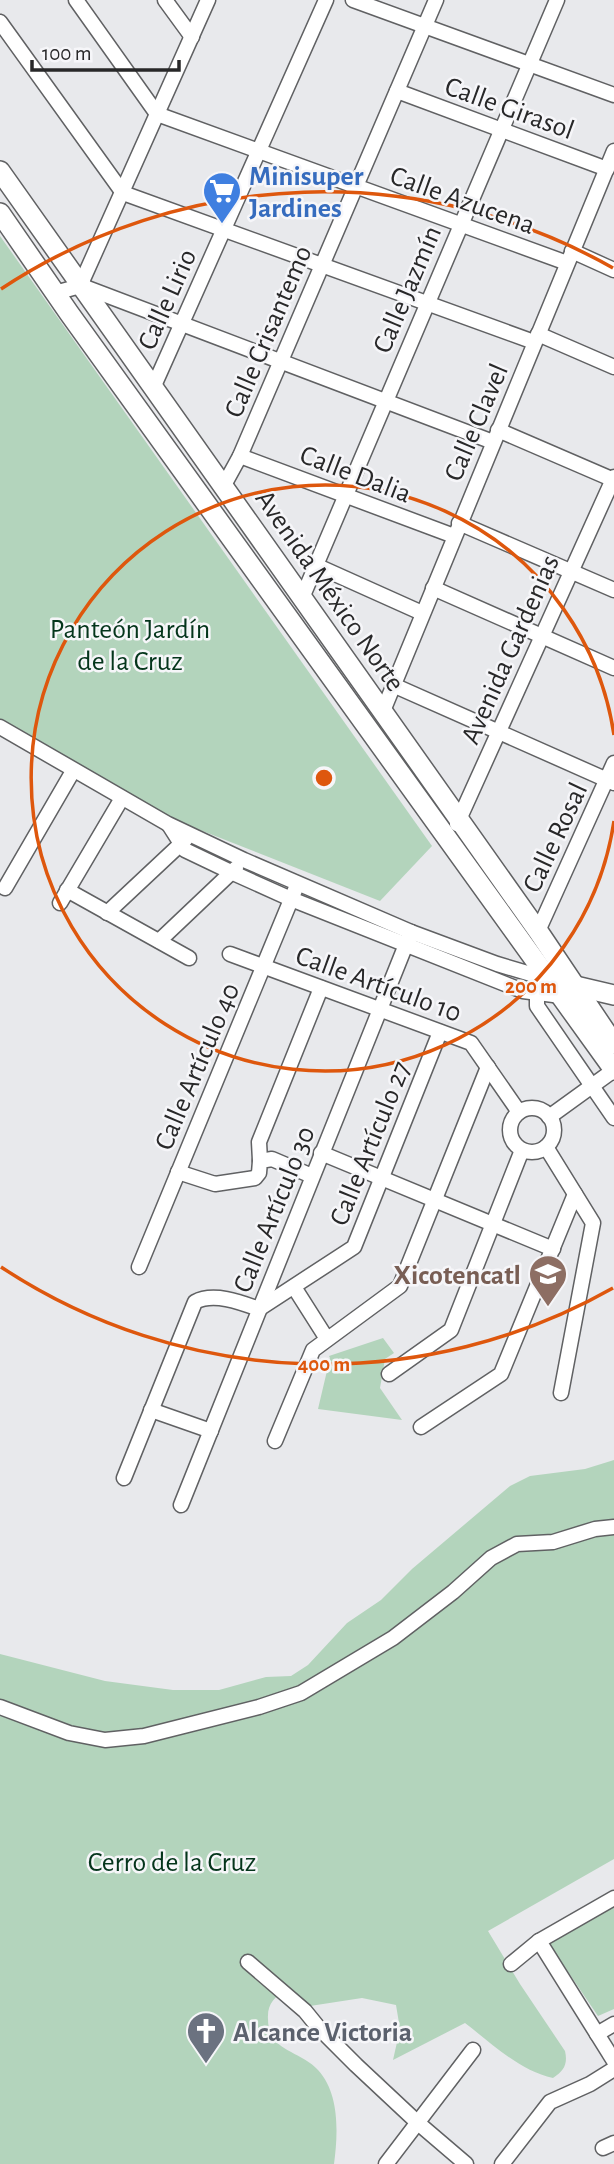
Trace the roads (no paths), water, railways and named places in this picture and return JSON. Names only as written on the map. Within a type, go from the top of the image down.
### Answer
[{"type":"main road","name":"Avenida México Norte","points":[[0,171],[538,931],[557,988],[610,1037]]},
{"type":"main road","name":"Avenida México Norte","points":[[0,213],[614,1070]]},
{"type":"main road","points":[[557,988],[614,1003]]},
{"type":"main road","points":[[610,1037],[602,1019],[603,1010],[614,1003]]},
{"type":"street","points":[[76,0],[157,114]]},
{"type":"street","points":[[165,0],[192,37]]},
{"type":"street","points":[[80,286],[208,0]]},
{"type":"street","name":"Calle Lirio","points":[[153,388],[326,0]]},
{"type":"street","points":[[353,0],[614,95]]},
{"type":"street","name":"Calle Crisantemo","points":[[223,487],[240,456],[436,0]]},
{"type":"street","name":"Calle Jazmín","points":[[302,598],[557,0]]},
{"type":"street","points":[[0,22],[123,192],[427,303],[536,338],[614,367]]},
{"type":"street","name":"Calle Girasol","points":[[397,91],[501,130],[612,159]]},
{"type":"street","name":"Calle Azucena","points":[[157,114],[461,224],[614,270]]},
{"type":"street","name":"Calle Clavel","points":[[383,711],[612,159]]},
{"type":"street","points":[[55,293],[80,286],[385,401],[495,436],[614,479]]},
{"type":"street","name":"Calle Dalia","points":[[240,456],[345,495],[457,529],[614,590]]},
{"type":"street","name":"Avenida Gardenias","points":[[450,842],[614,479]]},
{"type":"street","points":[[315,565],[422,613]]},
{"type":"street","points":[[433,588],[614,668]]},
{"type":"street","points":[[393,685],[610,781]]},
{"type":"street","points":[[0,727],[169,824],[186,839],[297,883],[523,991],[557,988]]},
{"type":"street","name":"Calle Rosal","points":[[538,931],[610,781],[614,763]]},
{"type":"street","points":[[5,888],[73,771]]},
{"type":"street","points":[[122,798],[63,896],[107,913],[189,958]]},
{"type":"street","points":[[186,839],[185,850],[291,899],[408,938]]},
{"type":"street","points":[[107,913],[186,839]]},
{"type":"street","points":[[159,941],[244,860]]},
{"type":"street","name":"Calle Artículo 40","points":[[139,1267],[297,883]]},
{"type":"street","name":"Calle Artículo 30","points":[[181,1505],[408,938]]},
{"type":"street","name":"Calle Artículo 10","points":[[230,954],[471,1043],[519,1112]]},
{"type":"street","points":[[178,1172],[215,1184],[255,1178],[260,1173],[259,1142],[321,988]]},
{"type":"street","points":[[557,988],[537,1006],[614,1118]]},
{"type":"street","name":"Calle Artículo 27","points":[[259,1309],[354,1247],[440,1032]]},
{"type":"street","points":[[275,1441],[313,1350],[400,1286],[488,1067]]},
{"type":"street","points":[[549,1116],[614,1070]]},
{"type":"street","points":[[532,1108],[549,1116],[554,1133],[546,1147],[534,1152],[522,1150],[512,1139],[510,1124],[519,1112],[532,1108]]},
{"type":"street","points":[[546,1147],[593,1223],[561,1393]]},
{"type":"street","points":[[388,1374],[450,1330],[522,1150]]},
{"type":"street","points":[[321,1153],[553,1249]]},
{"type":"street","points":[[260,1161],[272,1159],[312,1177]]},
{"type":"street","points":[[421,1427],[501,1374],[575,1194]]},
{"type":"street","points":[[294,1287],[327,1339]]},
{"type":"street","points":[[124,1478],[195,1302],[202,1298],[234,1300],[259,1309]]},
{"type":"street","points":[[151,1410],[211,1431]]},
{"type":"street","points":[[0,1707],[69,1733],[105,1740],[144,1736],[279,1701],[301,1693],[393,1638],[453,1592],[491,1558],[517,1544],[553,1542],[594,1529],[614,1527]]},
{"type":"street","points":[[511,1964],[540,1941],[614,1898]]},
{"type":"street","points":[[540,1941],[614,2061]]},
{"type":"street","points":[[248,1962],[305,2011],[318,2027],[418,2123],[466,2164]]},
{"type":"street","points":[[597,2034],[614,2024]]},
{"type":"street","points":[[386,2164],[473,2050]]},
{"type":"street","points":[[502,2164],[550,2102],[590,2084],[614,2069]]},
{"type":"place","name":"Minisuper Jardines","points":[[222,225]]},
{"type":"place","name":"Xicotencatl","points":[[548,1308]]},
{"type":"place","name":"Alcance Victoria","points":[[206,2065]]},
{"type":"park label","name":"Panteón Jardín de la Cruz","points":[[130,644]]},
{"type":"park label","name":"Cerro de la Cruz","points":[[172,1861]]}]
